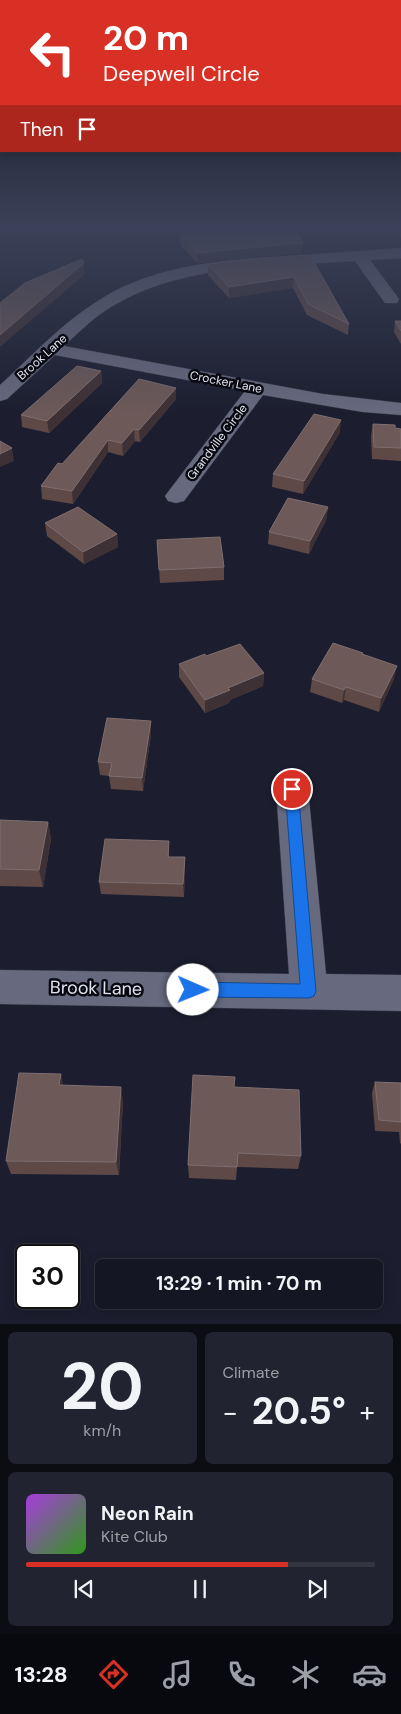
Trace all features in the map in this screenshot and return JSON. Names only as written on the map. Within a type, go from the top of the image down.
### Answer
[{"type":"street","name":"Brook Lane","points":[[0,395],[87,316],[105,303],[131,290]]},
{"type":"street","points":[[384,290],[391,299]]},
{"type":"street","name":"Crocker Lane","points":[[51,349],[355,405],[401,409]]},
{"type":"street","name":"Grandville Circle","points":[[176,496],[258,388]]},
{"type":"street","points":[[292,789],[309,991]]},
{"type":"street","name":"Brook Lane","points":[[0,987],[401,993]]},
{"type":"building","points":[[17,290],[53,290],[0,335],[0,303]]},
{"type":"building","points":[[301,290],[330,290],[349,324],[308,304]]},
{"type":"building","points":[[395,321],[401,321],[401,331]]},
{"type":"building","points":[[77,366],[101,371],[47,421],[21,415]]},
{"type":"building","points":[[139,379],[176,388],[139,430],[134,429],[122,443],[108,440],[72,491],[41,486],[58,463],[62,464]]},
{"type":"building","points":[[314,414],[341,420],[304,481],[273,474]]},
{"type":"building","points":[[373,424],[395,425],[395,428],[401,429],[401,448],[374,447]]},
{"type":"building","points":[[0,441],[12,448],[0,454]]},
{"type":"building","points":[[288,498],[328,507],[310,541],[269,532]]},
{"type":"building","points":[[78,507],[117,534],[83,552],[45,523]]},
{"type":"building","points":[[220,537],[224,567],[159,570],[157,540]]},
{"type":"building","points":[[333,643],[397,666],[381,698],[346,687],[344,690],[312,679]]},
{"type":"building","points":[[240,644],[264,673],[205,700],[179,664]]},
{"type":"building","points":[[107,718],[151,721],[142,778],[109,776],[112,763],[98,762]]},
{"type":"building","points":[[0,820],[48,822],[39,870],[0,869]]},
{"type":"building","points":[[105,839],[169,841],[168,857],[185,857],[183,884],[99,882]]},
{"type":"building","points":[[19,1073],[61,1074],[59,1085],[121,1087],[116,1162],[6,1161]]},
{"type":"building","points":[[193,1075],[235,1077],[234,1087],[299,1090],[301,1156],[238,1153],[237,1167],[188,1165]]},
{"type":"building","points":[[375,1082],[401,1083],[401,1122],[379,1120]]},
{"type":"route","points":[[193,990],[309,991],[292,789]]}]
